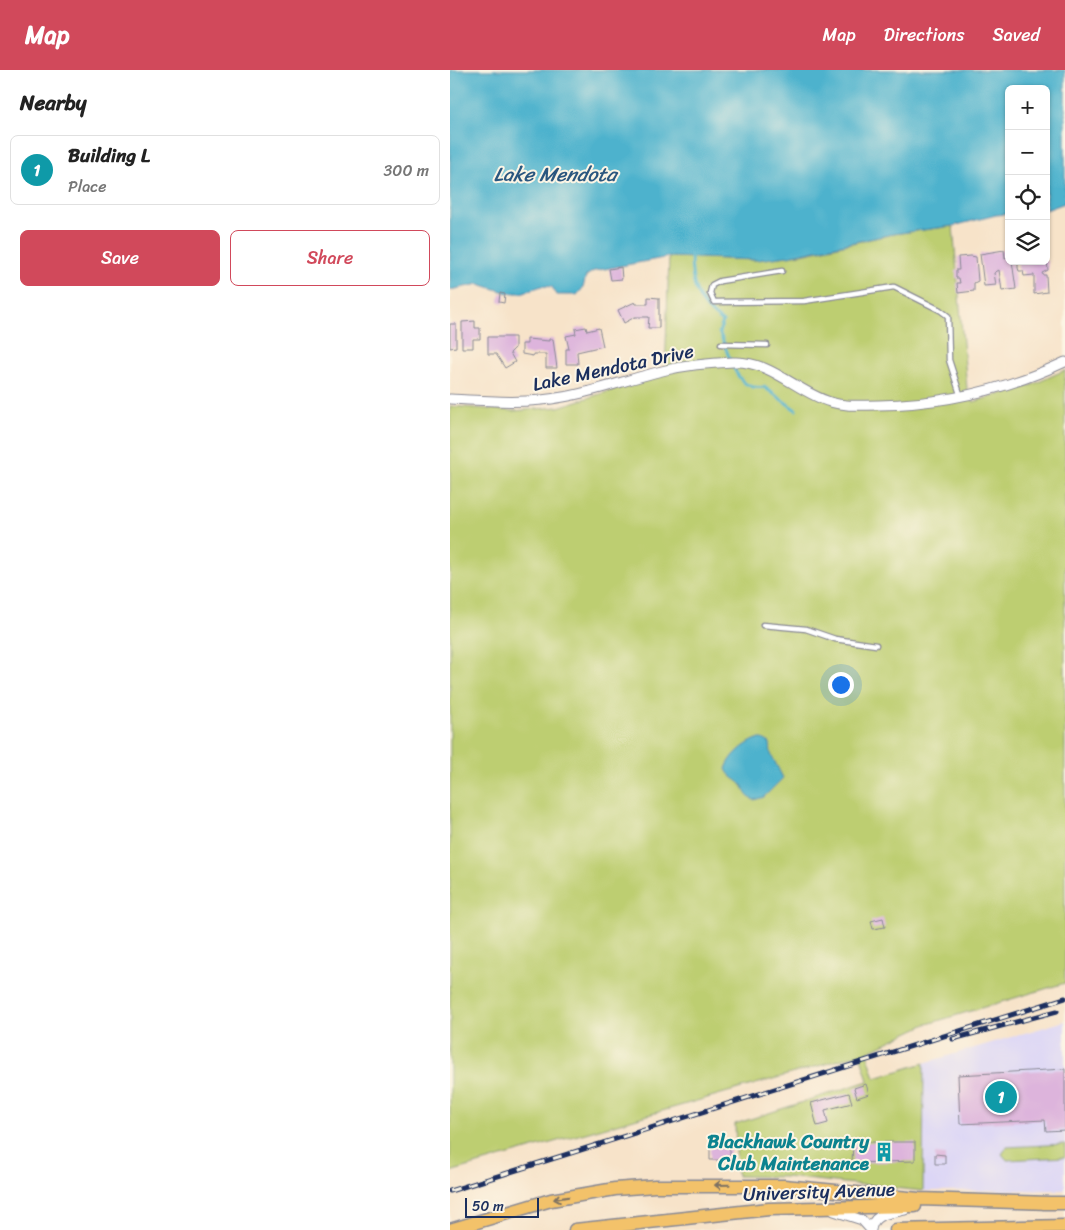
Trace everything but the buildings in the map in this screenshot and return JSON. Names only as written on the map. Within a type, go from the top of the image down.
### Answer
[{"type":"main road","points":[[450,1230],[551,1200],[615,1189],[655,1186],[784,1186],[919,1199],[1050,1203]]},
{"type":"main road","name":"University Avenue","points":[[575,1230],[751,1211],[814,1207],[1065,1203]]},
{"type":"main road","points":[[896,1230],[1065,1226]]},
{"type":"street","name":"Lake Mendota Drive","points":[[450,399],[536,401],[587,392],[665,370],[736,362],[761,367],[828,402],[843,405],[902,405],[960,397],[1016,383],[1065,362]]},
{"type":"street","points":[[871,1230],[873,1222],[878,1216],[917,1206]]},
{"type":"street","points":[[814,1207],[856,1218],[867,1224],[871,1230]]},
{"type":"lane","points":[[782,271],[720,281],[712,285],[710,292],[714,302],[804,300],[894,287],[940,310],[948,316],[949,360],[960,397]]},
{"type":"lane","points":[[721,344],[767,345]]},
{"type":"lane","points":[[763,625],[806,629],[835,639],[876,645]]},
{"type":"shaded area","points":[[1065,1021],[1065,1190],[923,1191],[924,1063]]},
{"type":"green space","points":[[953,226],[967,389],[973,402],[1032,385],[1065,370],[1065,983],[924,1025],[867,1052],[875,1078],[924,1063],[923,1191],[786,1177],[737,1176],[735,1124],[868,1081],[860,1054],[450,1172],[450,406],[514,411],[558,407],[665,374],[669,257],[757,260],[802,254],[893,234]]},
{"type":"green space","points":[[1065,1144],[1065,1157],[1007,1160],[1002,1154],[1007,1147]]},
{"type":"water","name":"Lake Mendota","points":[[450,70],[1065,70],[1065,203],[1050,209],[1050,85],[1005,85],[1005,214],[953,226],[893,234],[788,256],[757,260],[669,257],[594,271],[586,276],[583,288],[577,295],[557,295],[552,287],[542,286],[521,293],[508,293],[479,284],[450,290]]},
{"type":"water","points":[[757,739],[763,739],[770,743],[771,754],[783,778],[764,797],[754,800],[747,795],[743,786],[726,769],[738,751]]},
{"type":"waterway","points":[[691,255],[692,276],[697,293],[707,308],[723,322],[719,332],[739,378],[746,384],[754,387],[764,387],[796,410]]},
{"type":"railway","points":[[450,1191],[1065,998]]},
{"type":"railway","points":[[953,1039],[1057,1011]]},
{"type":"place","name":"Building L","points":[[1001,1097]]},
{"type":"place","name":"Blackhawk Country Club Maintenance","points":[[884,1152]]}]
